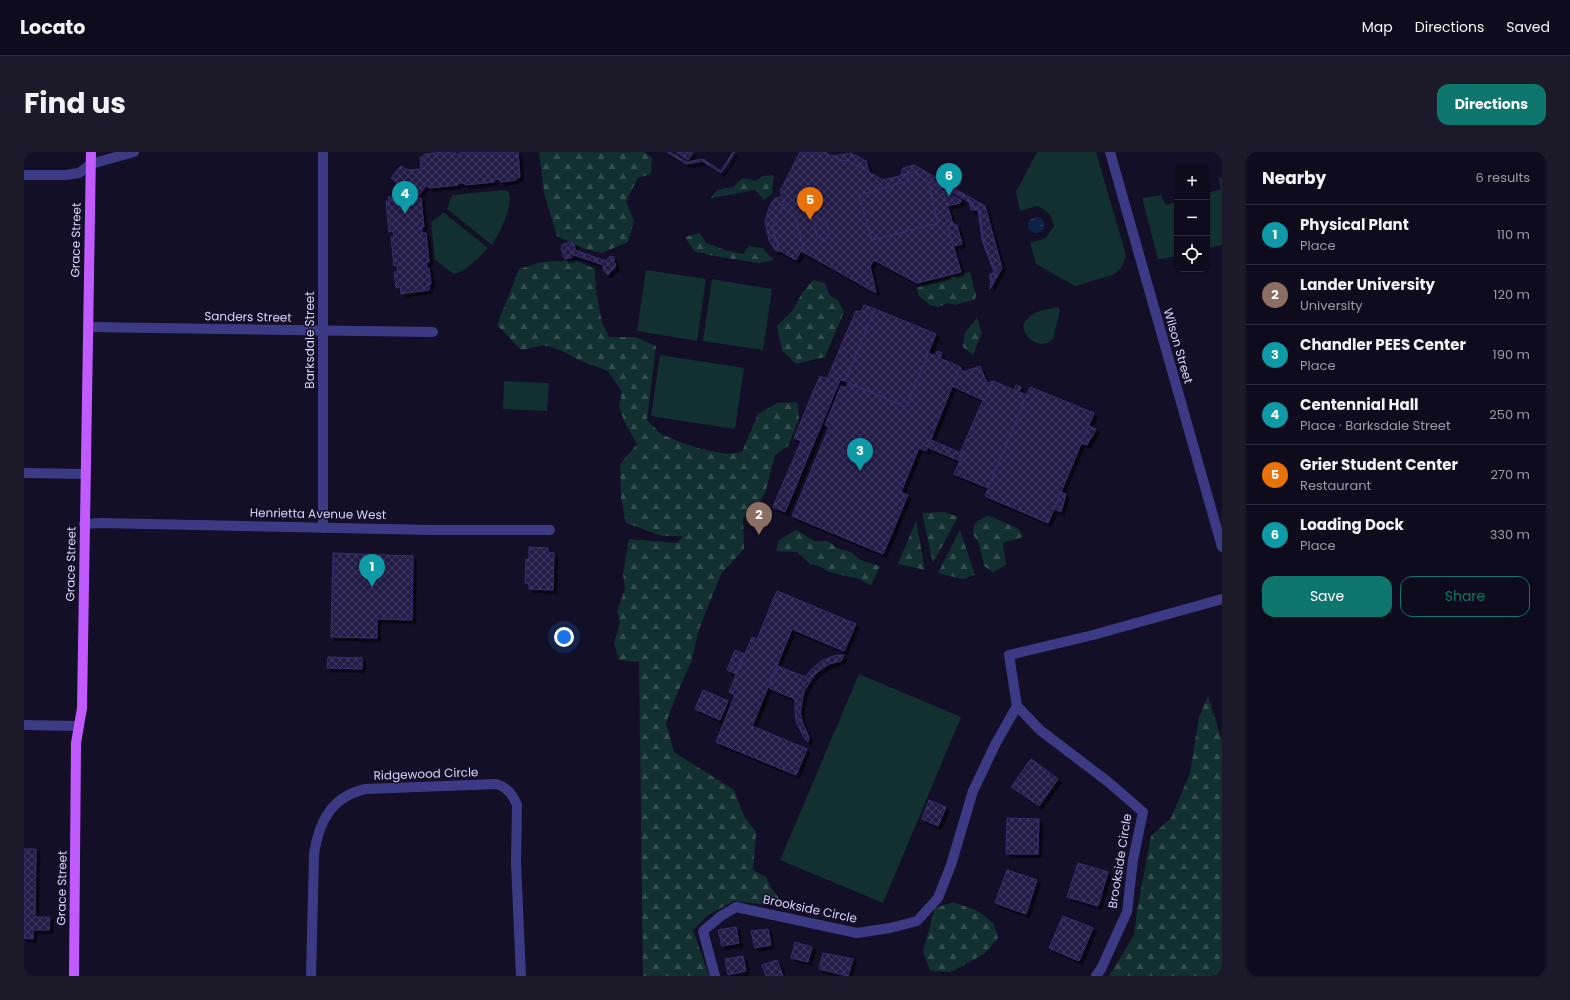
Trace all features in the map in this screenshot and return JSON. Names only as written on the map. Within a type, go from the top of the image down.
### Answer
[{"type":"main road","name":"Grace Street","points":[[74,976],[76,743],[82,708],[91,152]]},
{"type":"street","points":[[24,175],[65,175],[78,173],[91,164],[134,152]]},
{"type":"street","name":"Barksdale Street","points":[[323,152],[323,528]]},
{"type":"street","name":"Wilson Street","points":[[1110,152],[1222,547]]},
{"type":"street","name":"Sanders Street","points":[[88,327],[433,332]]},
{"type":"street","points":[[24,473],[86,474]]},
{"type":"street","name":"Henrietta Avenue West","points":[[84,524],[550,530]]},
{"type":"street","points":[[1017,706],[1009,655],[1093,635],[1222,599]]},
{"type":"street","name":"Brookside Circle","points":[[715,976],[703,931],[721,916],[736,907],[857,933],[890,928],[917,921],[938,898],[952,865],[973,791],[996,743],[1017,706],[1040,730],[1107,781],[1143,812],[1133,860],[1127,912],[1101,969],[1096,976]]},
{"type":"street","points":[[24,725],[79,726]]},
{"type":"street","name":"Ridgewood Circle","points":[[311,976],[314,854],[321,826],[326,816],[338,801],[354,792],[366,789],[496,784],[504,786],[508,790],[515,799],[517,805],[516,863],[520,976]]},
{"type":"green space","points":[[539,152],[644,152],[652,158],[651,174],[638,178],[626,201],[634,221],[628,242],[602,253],[585,249],[557,236],[544,193]]},
{"type":"green space","points":[[1037,152],[1096,152],[1126,255],[1122,267],[1113,275],[1075,286],[1036,264],[1030,243],[1046,238],[1054,226],[1050,214],[1038,206],[1020,211],[1016,192]]},
{"type":"green space","points":[[774,175],[772,194],[764,200],[755,190],[711,198],[717,190],[733,187],[743,178],[756,181],[763,176]]},
{"type":"green space","points":[[1219,178],[1222,178],[1222,245],[1210,247],[1210,192],[1221,189]]},
{"type":"green space","points":[[504,190],[509,192],[509,205],[505,220],[492,245],[447,209],[452,195]]},
{"type":"green space","points":[[1161,195],[1166,205],[1174,203],[1174,257],[1158,259],[1142,198]]},
{"type":"green space","points":[[443,212],[488,248],[468,267],[454,274],[435,260],[431,222],[439,217]]},
{"type":"green space","points":[[700,233],[706,243],[725,250],[743,254],[749,246],[762,248],[774,260],[759,263],[714,256],[694,251],[685,237]]},
{"type":"green space","points":[[575,260],[595,269],[596,291],[602,322],[609,337],[635,337],[656,346],[647,420],[661,434],[701,449],[727,454],[742,452],[758,414],[777,403],[797,402],[799,419],[788,446],[775,455],[766,490],[757,509],[743,518],[744,549],[721,574],[699,629],[691,662],[666,723],[674,752],[734,790],[744,816],[756,832],[753,870],[766,877],[772,889],[782,902],[766,905],[734,901],[708,915],[693,930],[709,976],[643,976],[639,662],[619,660],[614,643],[620,623],[617,611],[625,589],[623,574],[629,539],[677,543],[683,536],[662,536],[626,523],[621,498],[620,464],[637,444],[625,423],[619,407],[622,392],[608,371],[581,361],[562,351],[544,345],[521,350],[497,325],[519,269],[542,262]]},
{"type":"green space","points":[[646,270],[706,279],[697,341],[637,331]]},
{"type":"green space","points":[[970,272],[976,295],[975,299],[955,305],[948,303],[938,307],[930,305],[919,296],[917,288],[922,285]]},
{"type":"green space","points":[[712,279],[772,289],[763,350],[703,341]]},
{"type":"green space","points":[[813,280],[825,283],[830,296],[838,300],[844,312],[825,357],[796,364],[782,350],[777,326],[793,310],[802,293]]},
{"type":"green space","points":[[1058,307],[1060,310],[1053,339],[1044,344],[1039,344],[1031,340],[1027,336],[1023,327],[1025,321],[1037,312]]},
{"type":"green space","points":[[977,318],[982,333],[973,355],[963,347],[965,332]]},
{"type":"green space","points":[[660,355],[744,368],[735,429],[651,416]]},
{"type":"green space","points":[[504,381],[549,383],[547,411],[503,409]]},
{"type":"green space","points":[[945,512],[958,517],[933,563],[922,513]]},
{"type":"green space","points":[[989,516],[1019,529],[1023,537],[1003,543],[1006,565],[993,572],[984,566],[978,540],[974,536],[973,532],[974,525],[979,520]]},
{"type":"green space","points":[[916,521],[925,570],[898,564]]},
{"type":"green space","points":[[796,530],[815,541],[828,541],[837,548],[851,552],[862,561],[880,566],[871,586],[860,579],[829,572],[821,567],[810,564],[797,552],[776,551],[779,540]]},
{"type":"green space","points":[[960,530],[975,575],[962,579],[938,573]]},
{"type":"green space","points":[[859,674],[961,717],[883,903],[780,860]]},
{"type":"green space","points":[[1208,696],[1222,741],[1222,976],[1109,976],[1134,935],[1151,836],[1171,818],[1190,773],[1199,717]]},
{"type":"green space","points":[[953,902],[978,911],[994,924],[998,938],[984,954],[951,972],[930,971],[923,951],[935,908]]},
{"type":"water","points":[[1033,217],[1039,217],[1044,222],[1042,231],[1039,233],[1033,233],[1028,228],[1028,222]]},
{"type":"building","points":[[455,152],[455,154],[460,154],[460,152],[518,152],[520,177],[516,178],[516,180],[500,182],[500,179],[494,180],[494,182],[465,185],[464,183],[458,183],[458,185],[429,188],[426,186],[418,198],[421,198],[424,227],[422,227],[422,233],[426,233],[429,262],[426,263],[427,268],[429,268],[431,284],[429,285],[429,290],[401,294],[400,287],[396,288],[394,272],[398,272],[397,265],[394,266],[391,237],[394,237],[393,231],[389,232],[386,201],[389,201],[388,197],[398,196],[397,183],[391,178],[401,166],[407,170],[421,169],[420,157],[424,157],[424,154]]},
{"type":"building","points":[[667,152],[670,152],[687,162],[703,159],[721,171],[733,152],[735,152],[721,173],[702,161],[686,164]]},
{"type":"building","points":[[676,152],[693,152],[688,160]]},
{"type":"building","points":[[800,152],[825,152],[841,161],[847,160],[883,180],[907,174],[909,181],[859,195],[872,240],[938,223],[928,181],[941,189],[943,191],[952,221],[948,228],[961,272],[917,283],[874,260],[870,266],[876,293],[805,253],[795,217],[786,212],[780,191]]},
{"type":"building","points":[[851,153],[866,161],[869,172],[847,160],[841,161],[833,156]]},
{"type":"building","points":[[914,165],[985,206],[1002,268],[990,289],[990,284],[993,283],[991,275],[996,273],[983,240],[979,208],[973,208],[971,201],[946,186],[939,188],[912,172],[901,175],[903,168]]},
{"type":"building","points":[[912,172],[928,181],[938,223],[872,240],[859,195],[909,181],[907,174]]},
{"type":"building","points":[[946,186],[971,201],[973,208],[979,208],[983,240],[996,273],[991,275],[993,283],[990,284],[991,282],[989,275],[994,272],[982,240],[978,210],[971,210],[969,202],[945,188],[939,188]]},
{"type":"building","points":[[943,191],[961,200],[960,203],[947,206]]},
{"type":"building","points":[[782,197],[784,203],[772,227],[780,251],[776,251],[769,240],[765,222],[772,202],[775,198]]},
{"type":"building","points":[[784,203],[795,217],[805,253],[801,251],[796,260],[780,251],[772,227]]},
{"type":"building","points":[[818,217],[826,221],[829,234],[825,242],[817,237],[814,224]]},
{"type":"building","points":[[952,221],[955,225],[957,225],[962,244],[953,246],[948,228]]},
{"type":"building","points":[[569,242],[574,244],[575,250],[606,261],[610,256],[614,257],[614,263],[616,264],[614,269],[608,275],[604,271],[603,265],[574,255],[571,258],[565,259],[563,251],[561,251],[562,245]]},
{"type":"building","points":[[864,305],[875,309],[845,381],[840,380],[785,512],[773,507],[801,441],[794,438],[820,376],[827,379],[856,311],[861,312]]},
{"type":"building","points":[[875,309],[936,334],[906,407],[845,381]]},
{"type":"building","points":[[937,351],[942,353],[940,358],[960,367],[926,451],[919,448],[901,492],[908,495],[883,554],[792,516],[829,427],[825,425],[841,386],[846,388],[848,383],[906,407],[928,353],[935,356]]},
{"type":"building","points":[[980,366],[987,383],[994,381],[985,401],[952,386],[960,367],[963,372]]},
{"type":"building","points":[[994,381],[1014,390],[1016,385],[1021,387],[1019,392],[1027,395],[988,488],[954,474],[963,454],[960,453],[983,400],[985,401]]},
{"type":"building","points":[[1030,387],[1094,413],[1048,523],[985,496]]},
{"type":"building","points":[[1089,426],[1096,429],[1087,445],[1081,443]]},
{"type":"building","points":[[931,440],[963,454],[960,461],[927,447]]},
{"type":"building","points":[[1061,492],[1066,494],[1061,512],[1054,509]]},
{"type":"building","points":[[529,547],[548,548],[548,552],[554,553],[553,590],[529,589],[529,583],[525,583],[526,559],[529,559]]},
{"type":"building","points":[[333,553],[413,556],[412,620],[377,619],[377,638],[331,637]]},
{"type":"building","points":[[777,591],[856,624],[844,651],[792,629],[752,726],[807,749],[796,775],[716,742],[735,695],[729,692],[752,637],[757,639]]},
{"type":"building","points":[[735,650],[744,654],[736,674],[727,670]]},
{"type":"building","points":[[844,655],[841,661],[829,664],[815,674],[804,691],[800,713],[809,737],[808,742],[804,738],[796,721],[795,699],[769,688],[778,666],[805,677],[821,661]]},
{"type":"building","points":[[328,657],[362,658],[362,669],[327,668]]},
{"type":"building","points":[[703,690],[728,701],[720,720],[695,709]]},
{"type":"building","points":[[1031,759],[1058,779],[1039,806],[1011,787]]},
{"type":"building","points":[[929,800],[946,807],[938,826],[922,819]]},
{"type":"building","points":[[1007,818],[1039,819],[1038,854],[1006,854]]},
{"type":"building","points":[[24,849],[36,849],[35,917],[50,917],[49,930],[33,930],[33,939],[24,938]]},
{"type":"building","points":[[1078,863],[1108,872],[1098,906],[1067,897]]},
{"type":"building","points":[[1007,870],[1037,880],[1026,914],[995,903]]},
{"type":"building","points":[[1063,916],[1093,928],[1079,961],[1049,948]]},
{"type":"building","points":[[736,927],[739,943],[722,946],[718,930]]},
{"type":"building","points":[[768,929],[771,945],[755,948],[751,931]]},
{"type":"building","points":[[795,942],[812,947],[808,962],[791,958]]},
{"type":"building","points":[[823,953],[853,959],[848,976],[819,969]]},
{"type":"building","points":[[743,956],[746,971],[728,975],[725,959]]},
{"type":"building","points":[[777,960],[783,976],[766,976],[762,965]]},
{"type":"place","name":"Loading Dock","points":[[949,196]]},
{"type":"place","name":"Centennial Hall","points":[[405,214]]},
{"type":"place","name":"Grier Student Center","points":[[810,220]]},
{"type":"place","name":"Chandler PEES Center","points":[[860,471]]},
{"type":"place","name":"Lander University","points":[[759,535]]},
{"type":"place","name":"Physical Plant","points":[[372,587]]}]
